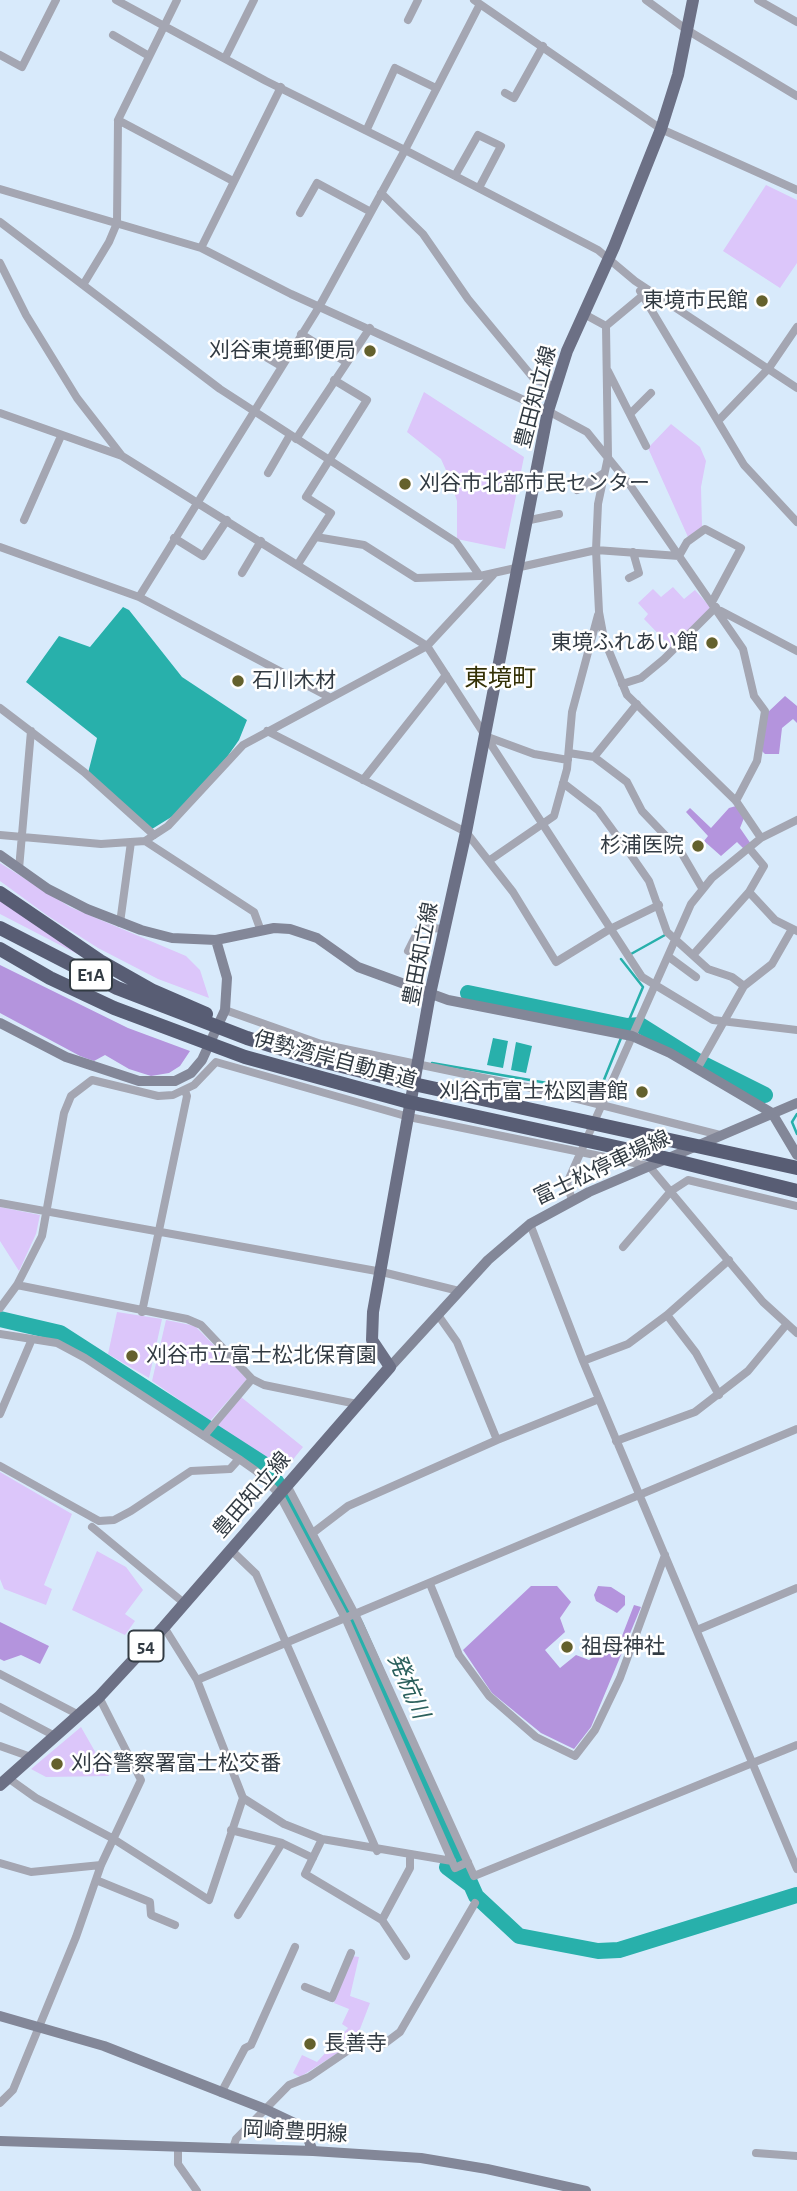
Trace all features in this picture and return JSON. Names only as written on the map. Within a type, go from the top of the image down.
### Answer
[{"type":"highway","points":[[0,893],[100,961],[187,1012]]},
{"type":"highway","name":"E1A","points":[[0,928],[117,988],[187,1012]]},
{"type":"highway","name":"伊勢湾岸自動車道","points":[[0,949],[50,978],[178,1034],[245,1058],[370,1092],[649,1154],[797,1191]]},
{"type":"highway","name":"伊勢湾岸自動車道","points":[[187,1012],[409,1083],[797,1168]]},
{"type":"main road","name":"豊田知立線","points":[[4,1781],[99,1697],[164,1627],[390,1367],[376,1349],[371,1327],[430,994],[466,832],[515,569],[548,411],[555,386],[661,129],[678,75],[693,0]]},
{"type":"street","points":[[0,55],[22,66],[56,0]]},
{"type":"street","points":[[116,0],[281,87],[480,186],[608,258],[635,281],[797,388]]},
{"type":"street","points":[[225,58],[254,0]]},
{"type":"street","points":[[408,20],[418,0]]},
{"type":"street","points":[[646,0],[687,30],[797,96]]},
{"type":"street","points":[[758,0],[797,22]]},
{"type":"street","points":[[83,285],[109,242],[117,223],[118,120],[175,1]]},
{"type":"street","points":[[139,597],[319,307],[405,150],[477,2],[661,129],[797,190]]},
{"type":"street","points":[[113,35],[149,56]]},
{"type":"street","points":[[505,93],[514,98],[543,46]]},
{"type":"street","points":[[367,129],[395,68],[436,88]]},
{"type":"street","points":[[201,248],[281,87]]},
{"type":"street","points":[[118,120],[233,181]]},
{"type":"street","points":[[456,174],[478,135],[501,146],[480,186]]},
{"type":"street","points":[[300,213],[317,183],[371,212]]},
{"type":"street","points":[[0,189],[201,248],[319,307],[548,411],[587,432],[716,607],[743,649],[754,696],[765,711],[757,761],[736,801]]},
{"type":"street","points":[[381,193],[423,234],[468,299],[535,380],[555,386]]},
{"type":"street","points":[[0,222],[253,412],[456,542],[480,576]]},
{"type":"street","points":[[0,263],[26,315],[77,398],[122,456]]},
{"type":"street","points":[[635,281],[744,465],[797,522]]},
{"type":"street","points":[[606,326],[642,296]]},
{"type":"street","points":[[584,314],[606,326]]},
{"type":"street","points":[[606,326],[608,457],[598,504],[596,550],[598,612],[604,639],[622,684],[637,704],[736,801],[761,838]]},
{"type":"street","points":[[718,421],[769,368],[797,327]]},
{"type":"street","points":[[268,473],[370,328]]},
{"type":"street","points":[[301,334],[346,362]]},
{"type":"street","points":[[244,344],[281,366]]},
{"type":"street","points":[[607,369],[646,446]]},
{"type":"street","points":[[298,564],[331,513],[306,497],[367,400],[334,380]]},
{"type":"street","points":[[630,414],[651,393]]},
{"type":"street","points":[[0,413],[122,456],[427,646],[642,977],[713,1020],[797,1030]]},
{"type":"street","points":[[24,520],[61,436]]},
{"type":"street","points":[[577,490],[604,473]]},
{"type":"street","points":[[525,521],[559,514]]},
{"type":"street","points":[[174,538],[203,556],[227,520]]},
{"type":"street","points":[[622,684],[641,678],[716,607],[741,548],[705,529],[687,542],[679,556]]},
{"type":"street","points":[[316,537],[364,545],[416,578],[493,575],[596,550],[679,556]]},
{"type":"street","points":[[242,573],[261,541]]},
{"type":"street","points":[[0,547],[139,597],[329,696]]},
{"type":"street","points":[[629,578],[639,573],[633,552]]},
{"type":"street","points":[[0,835],[101,844],[145,841],[168,826],[243,745],[329,696],[427,646],[493,575]]},
{"type":"street","points":[[716,607],[797,650]]},
{"type":"street","points":[[490,860],[554,816],[568,757],[572,712],[598,612]]},
{"type":"street","points":[[363,780],[446,675]]},
{"type":"street","points":[[594,757],[637,704]]},
{"type":"street","points":[[0,708],[84,772],[154,835]]},
{"type":"street","points":[[19,869],[31,731]]},
{"type":"street","points":[[267,731],[466,832],[490,860],[556,962],[610,929],[659,905]]},
{"type":"street","points":[[485,736],[534,754],[594,757],[626,782],[642,811],[681,852],[702,888]]},
{"type":"street","points":[[563,783],[598,810],[649,881],[667,932],[708,969],[732,977],[744,986]]},
{"type":"street","points":[[572,1200],[567,1183],[691,904],[702,888],[761,838],[797,820]]},
{"type":"street","points":[[145,841],[254,912],[261,931]]},
{"type":"street","points":[[120,923],[131,842]]},
{"type":"street","points":[[693,955],[749,892],[764,866],[749,848]]},
{"type":"street","points":[[0,855],[47,889],[120,923],[172,939],[216,940],[274,928],[305,932],[359,968],[430,994],[634,1032],[772,1113],[797,1155]]},
{"type":"street","points":[[699,1068],[744,986],[772,964],[795,930],[775,920],[749,892]]},
{"type":"street","points":[[408,951],[420,927],[444,929]]},
{"type":"street","points":[[0,1023],[66,1057],[139,1081],[175,1081],[191,1073],[202,1060],[225,1010],[227,978],[216,940]]},
{"type":"street","points":[[669,957],[696,977]]},
{"type":"street","points":[[225,1010],[321,1044],[419,1064],[720,1135]]},
{"type":"street","points":[[0,1308],[17,1285],[42,1236],[64,1114],[71,1096],[92,1080],[158,1096],[185,1091],[216,1062],[410,1117],[649,1167],[786,1325],[797,1333]]},
{"type":"street","points":[[142,1312],[187,1096],[185,1091]]},
{"type":"street","name":"富士松停車場線","points":[[390,1367],[488,1260],[530,1224],[572,1200],[797,1103]]},
{"type":"street","points":[[623,1247],[671,1191],[688,1181],[797,1206]]},
{"type":"street","points":[[0,1203],[159,1234],[382,1272],[459,1291]]},
{"type":"street","points":[[530,1224],[616,1441],[797,1868]]},
{"type":"street","points":[[583,1361],[628,1345],[667,1315],[729,1260]]},
{"type":"street","points":[[17,1285],[187,1319],[201,1325],[252,1379],[264,1385],[357,1404]]},
{"type":"street","points":[[438,1315],[457,1342],[497,1440]]},
{"type":"street","points":[[667,1315],[696,1353],[719,1395]]},
{"type":"street","points":[[616,1441],[695,1412],[748,1371],[786,1325]]},
{"type":"street","points":[[0,1334],[57,1343],[85,1358],[257,1471],[287,1485],[356,1616],[474,1876],[797,1745]]},
{"type":"street","points":[[0,1414],[32,1339]]},
{"type":"street","points":[[204,1436],[252,1379]]},
{"type":"street","points":[[314,1532],[348,1506],[497,1440],[599,1399]]},
{"type":"street","points":[[197,1681],[797,1429]]},
{"type":"street","points":[[0,1465],[99,1521],[114,1520],[131,1511],[191,1471],[230,1469],[239,1459]]},
{"type":"street","points":[[287,1485],[454,1865]]},
{"type":"street","points":[[92,1527],[184,1602]]},
{"type":"street","points":[[231,1550],[256,1574],[377,1851]]},
{"type":"street","points":[[430,1584],[459,1655],[489,1696],[537,1737],[575,1756],[595,1730],[620,1678],[665,1555]]},
{"type":"street","points":[[697,1630],[797,1588]]},
{"type":"street","points":[[164,1627],[197,1681],[243,1798],[284,1825],[322,1839],[454,1865],[468,1862]]},
{"type":"street","points":[[0,1674],[79,1714]]},
{"type":"street","points":[[0,2103],[13,2090],[112,1838],[141,1780],[99,1697]]},
{"type":"street","points":[[0,1707],[54,1736]]},
{"type":"street","points":[[0,1746],[31,1757]]},
{"type":"street","points":[[4,1781],[71,1820],[112,1838],[209,1900],[243,1798]]},
{"type":"street","points":[[231,1830],[282,1843],[313,1857]]},
{"type":"street","points":[[322,1839],[305,1874],[382,1920],[407,1956]]},
{"type":"street","points":[[238,1915],[282,1843]]},
{"type":"street","points":[[382,1920],[410,1868],[410,1856]]},
{"type":"street","points":[[0,1863],[31,1872],[101,1865]]},
{"type":"street","points":[[96,1880],[150,1902],[151,1915],[175,1925]]},
{"type":"street","points":[[233,2148],[236,2139],[245,2133],[289,2085],[309,2077],[359,2043],[384,2044],[400,2032],[475,1903]]},
{"type":"street","points":[[221,2093],[245,2048],[251,2045],[295,1947]]},
{"type":"street","points":[[305,1987],[332,1998],[351,1953]]},
{"type":"street","points":[[0,2016],[104,2046],[265,2109],[303,2127],[313,2151]]},
{"type":"street","name":"岡崎豊明線","points":[[0,2141],[313,2151],[421,2158],[487,2168],[586,2191]]},
{"type":"street","points":[[178,2147],[178,2164],[197,2191]]},
{"type":"street","points":[[756,2153],[797,2156]]},
{"type":"shaded area","points":[[766,185],[797,200],[797,263],[780,288],[723,251]]},
{"type":"shaded area","points":[[424,392],[524,457],[505,549],[457,539],[457,501],[441,459],[407,432]]},
{"type":"shaded area","points":[[671,424],[700,447],[706,461],[701,487],[702,527],[688,537],[648,448]]},
{"type":"shaded area","points":[[673,587],[684,599],[695,590],[711,608],[671,647],[644,619],[648,614],[638,603],[653,589],[661,597]]},
{"type":"shaded area","points":[[123,607],[129,610],[182,677],[247,720],[239,740],[227,757],[173,816],[152,829],[88,773],[97,738],[26,682],[59,636],[90,647]]},
{"type":"shaded area","points":[[785,696],[797,706],[797,723],[793,719],[782,728],[779,754],[765,754],[762,751],[767,713]]},
{"type":"shaded area","points":[[736,806],[744,818],[740,828],[751,844],[744,849],[737,842],[721,856],[704,841],[708,836],[686,812],[690,808],[711,828],[729,808]]},
{"type":"shaded area","points":[[0,863],[70,907],[186,956],[200,970],[209,998],[158,979],[98,948],[48,916],[0,881]]},
{"type":"shaded area","points":[[0,899],[87,959],[0,914]]},
{"type":"shaded area","points":[[0,965],[128,1028],[190,1051],[180,1066],[169,1073],[151,1076],[129,1069],[105,1055],[94,1061],[80,1056],[0,1013]]},
{"type":"shaded area","points":[[493,1038],[508,1041],[503,1068],[487,1065]]},
{"type":"shaded area","points":[[516,1042],[532,1046],[526,1073],[511,1070]]},
{"type":"shaded area","points":[[0,1207],[40,1215],[36,1234],[19,1271],[0,1241]]},
{"type":"shaded area","points":[[117,1312],[162,1319],[149,1378],[108,1354]]},
{"type":"shaded area","points":[[166,1320],[195,1326],[247,1379],[210,1421],[152,1381]]},
{"type":"shaded area","points":[[241,1397],[303,1447],[283,1472],[216,1426]]},
{"type":"shaded area","points":[[0,1472],[72,1514],[44,1585],[52,1589],[46,1605],[4,1589],[0,1579]]},
{"type":"shaded area","points":[[97,1551],[126,1567],[143,1590],[125,1614],[135,1621],[125,1635],[72,1610]]},
{"type":"shaded area","points":[[531,1586],[557,1586],[571,1602],[560,1618],[565,1632],[545,1650],[560,1668],[576,1655],[589,1660],[622,1636],[634,1605],[641,1607],[591,1727],[574,1749],[541,1733],[492,1693],[463,1650]]},
{"type":"shaded area","points":[[598,1586],[611,1587],[625,1596],[625,1605],[617,1613],[596,1601],[594,1595]]},
{"type":"shaded area","points":[[0,1622],[49,1646],[40,1664],[21,1655],[4,1661],[0,1659]]},
{"type":"shaded area","points":[[81,1727],[109,1776],[46,1777],[31,1769]]},
{"type":"shaded area","points":[[352,1956],[359,1957],[350,1996],[370,2003],[355,2042],[300,2077],[293,2073],[302,2055],[317,2062],[348,2028],[342,2024],[349,2009],[334,2003]]},
{"type":"waterway","points":[[631,954],[665,935]]},
{"type":"waterway","points":[[621,959],[643,987],[624,1032]]},
{"type":"waterway","points":[[468,993],[627,1026],[640,1025],[699,1062],[765,1095]]},
{"type":"waterway","points":[[432,1063],[599,1092],[621,1038]]},
{"type":"waterway","points":[[797,1114],[792,1122],[797,1134]]},
{"type":"waterway","name":"発杭川","points":[[0,1319],[60,1333],[265,1465],[289,1501],[356,1626],[476,1896],[519,1936],[598,1951],[619,1950],[797,1895]]},
{"type":"waterway","points":[[447,1867],[471,1885]]},
{"type":"place","name":"東境市民館","points":[[762,301]]},
{"type":"place","name":"刈谷東境郵便局","points":[[370,351]]},
{"type":"place","name":"刈谷市北部市民センター","points":[[405,484]]},
{"type":"place","name":"東境ふれあい館","points":[[712,643]]},
{"type":"place","name":"石川木材","points":[[238,681]]},
{"type":"place","name":"杉浦医院","points":[[698,846]]},
{"type":"place","name":"刈谷市富士松図書館","points":[[642,1092]]},
{"type":"place","name":"刈谷市立富士松北保育園","points":[[132,1356]]},
{"type":"place","name":"祖母神社","points":[[567,1647]]},
{"type":"place","name":"刈谷警察署富士松交番","points":[[57,1764]]},
{"type":"place","name":"長善寺","points":[[310,2044]]},
{"type":"district","name":"東境町","points":[[500,679]]}]
